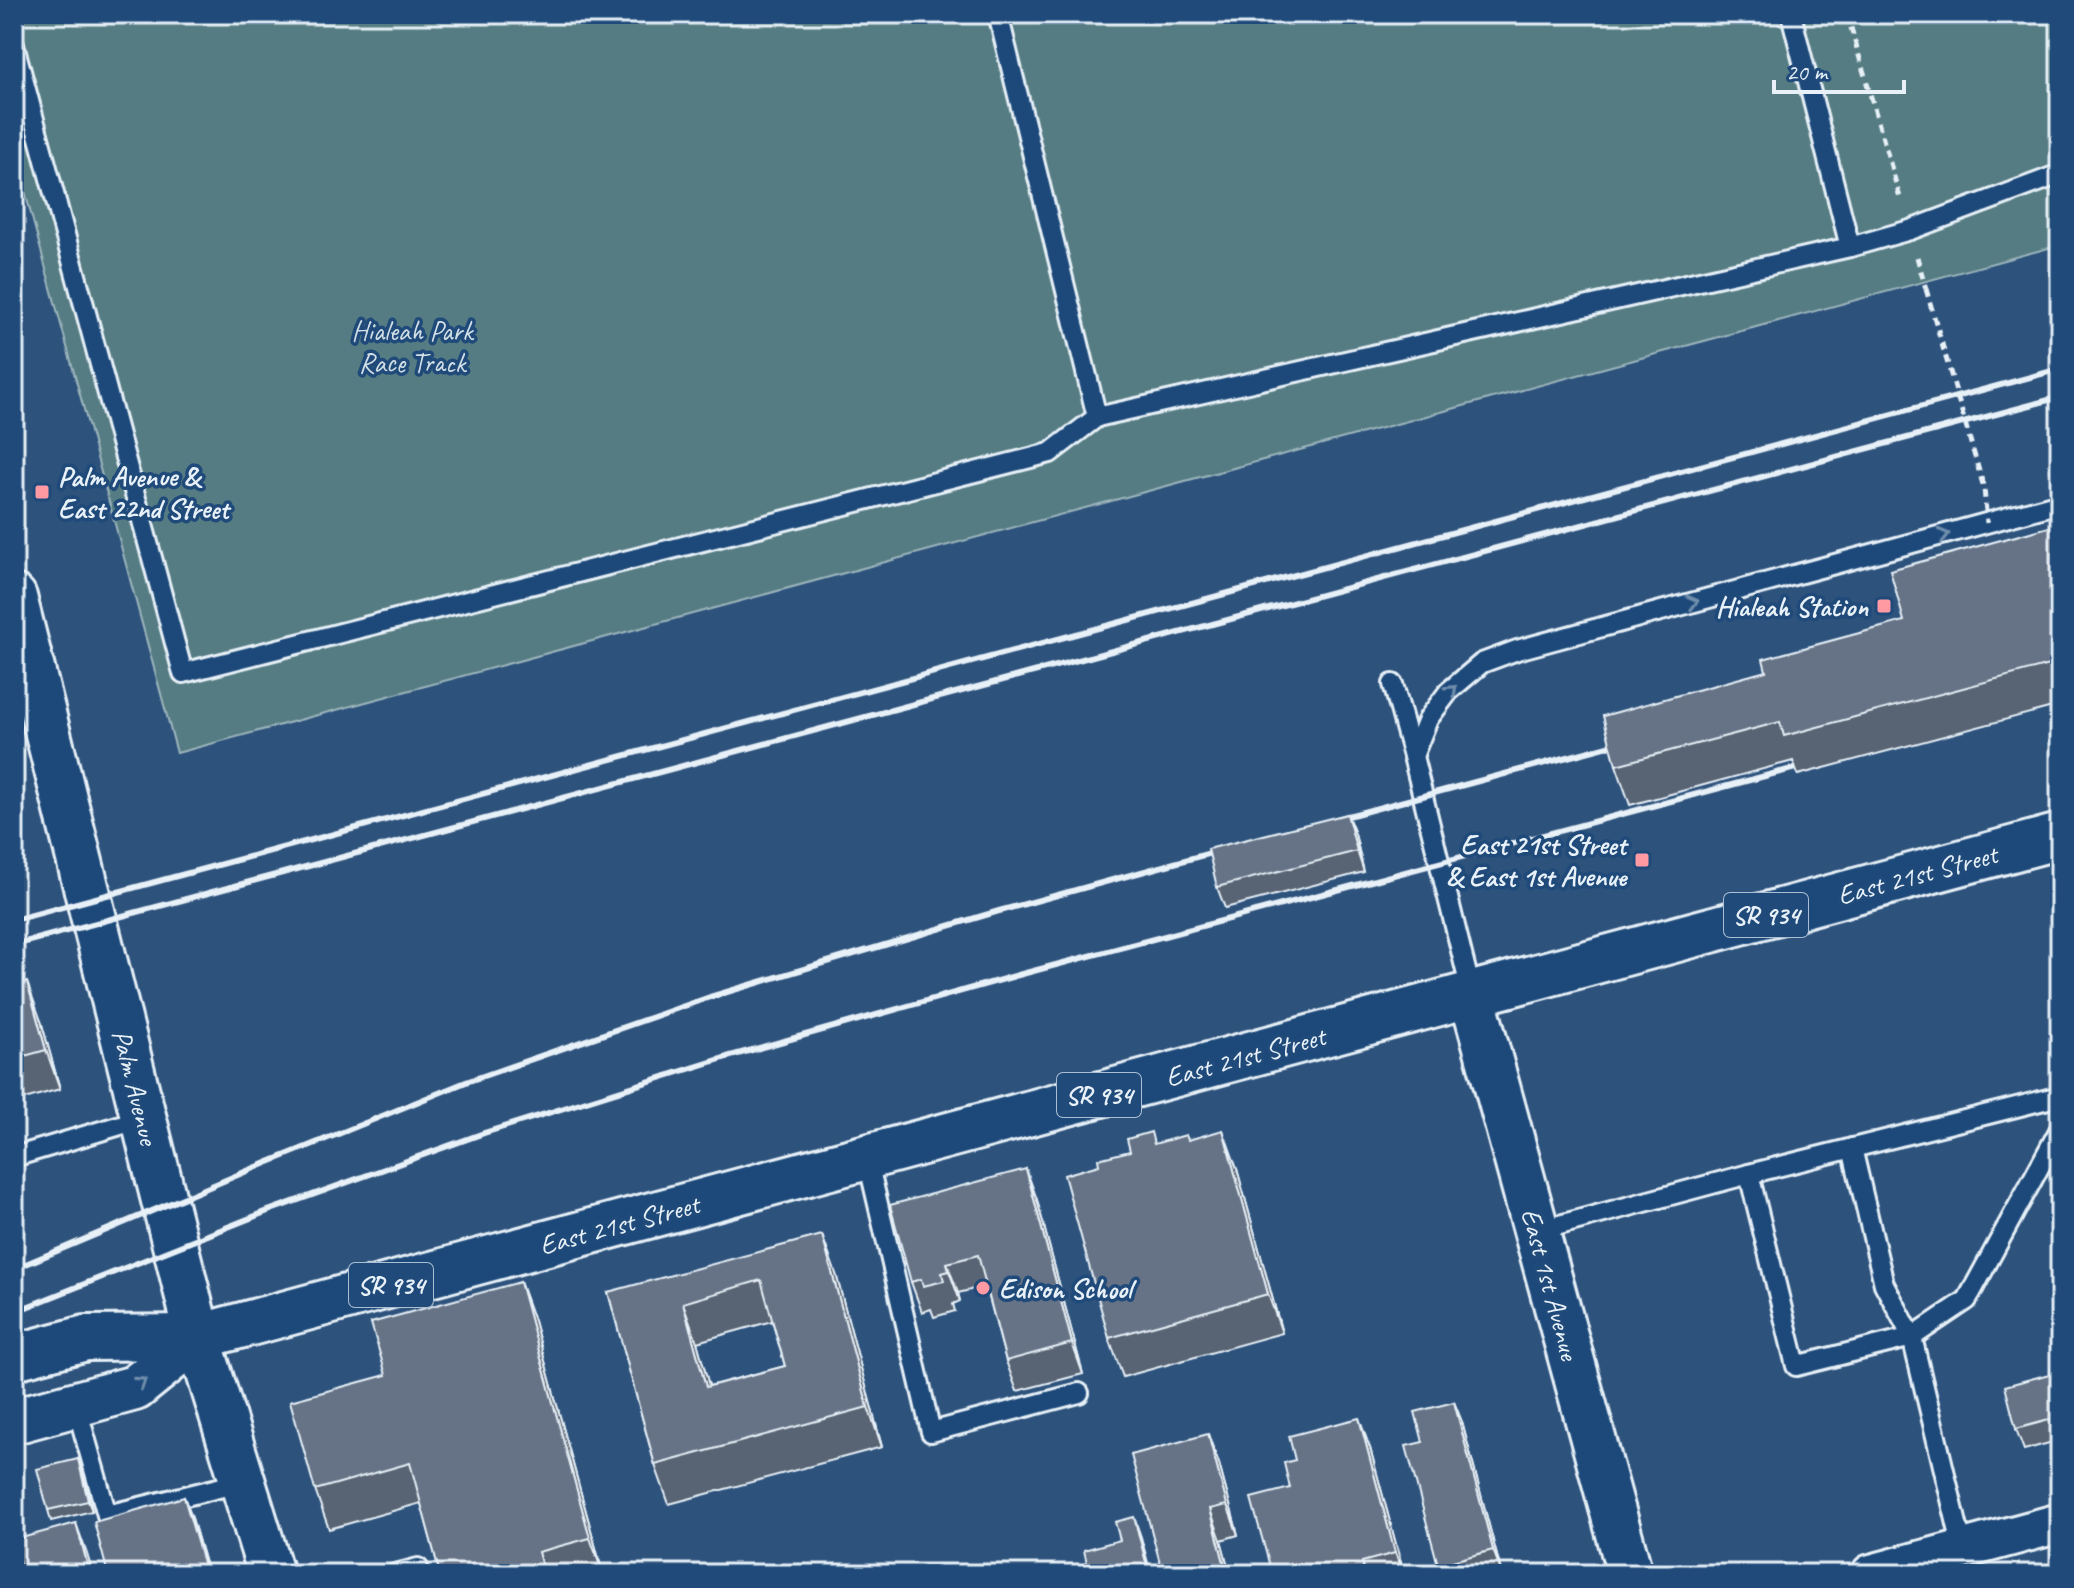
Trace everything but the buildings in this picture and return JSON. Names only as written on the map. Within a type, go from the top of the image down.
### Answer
[{"type":"main road","name":"Palm Avenue","points":[[14,597],[198,1337],[271,1574]]},
{"type":"main road","name":"East 21st Street","points":[[198,1337],[2060,836]]},
{"type":"main road","name":"East 1st Avenue","points":[[1472,995],[1630,1574]]},
{"type":"main road","name":"SR 934","points":[[14,1357],[86,1338],[198,1337]]},
{"type":"main road","name":"SR 934","points":[[14,1421],[135,1388],[198,1337]]},
{"type":"street","points":[[1871,1574],[2060,1523]]},
{"type":"lane","points":[[998,14],[1097,417]]},
{"type":"lane","points":[[1791,14],[1850,247]]},
{"type":"lane","points":[[14,45],[183,673],[1050,453],[1097,417],[1850,247],[1910,230],[2060,174]]},
{"type":"lane","points":[[1413,756],[1428,719],[1449,691],[1482,663],[1517,650],[2060,503]]},
{"type":"lane","points":[[1393,684],[1472,995]]},
{"type":"lane","points":[[1537,1231],[2060,1096]]},
{"type":"lane","points":[[14,1157],[144,1118]]},
{"type":"lane","points":[[1749,1174],[1796,1366],[1912,1337],[1967,1300],[2060,1129]]},
{"type":"lane","points":[[1852,1148],[1884,1284],[1912,1337],[1963,1549]]},
{"type":"lane","points":[[867,1157],[931,1432],[1079,1393]]},
{"type":"lane","points":[[76,1405],[107,1515],[243,1482]]},
{"type":"lane","points":[[395,1574],[418,1568]]},
{"type":"path","points":[[1847,14],[1984,488],[1987,523]]},
{"type":"green space","name":"Hialeah Park Race Track","points":[[14,14],[2060,14],[2060,245],[177,753],[14,151]]},
{"type":"railway","points":[[14,920],[2060,369]]},
{"type":"railway","points":[[14,945],[2060,397]]},
{"type":"railway","points":[[1326,822],[1631,740]]},
{"type":"railway","points":[[14,1312],[268,1211],[484,1133],[727,1057],[1022,974],[1818,762]]},
{"type":"railway","points":[[14,1269],[466,1082],[710,997],[999,911],[1229,848]]},
{"type":"place","name":"Palm Avenue & East 22nd Street","points":[[42,492]]},
{"type":"place","name":"Hialeah Station","points":[[1884,606]]},
{"type":"place","name":"East 21st Street & East 1st Avenue","points":[[1642,860]]},
{"type":"place","name":"Edison School","points":[[983,1288]]}]
